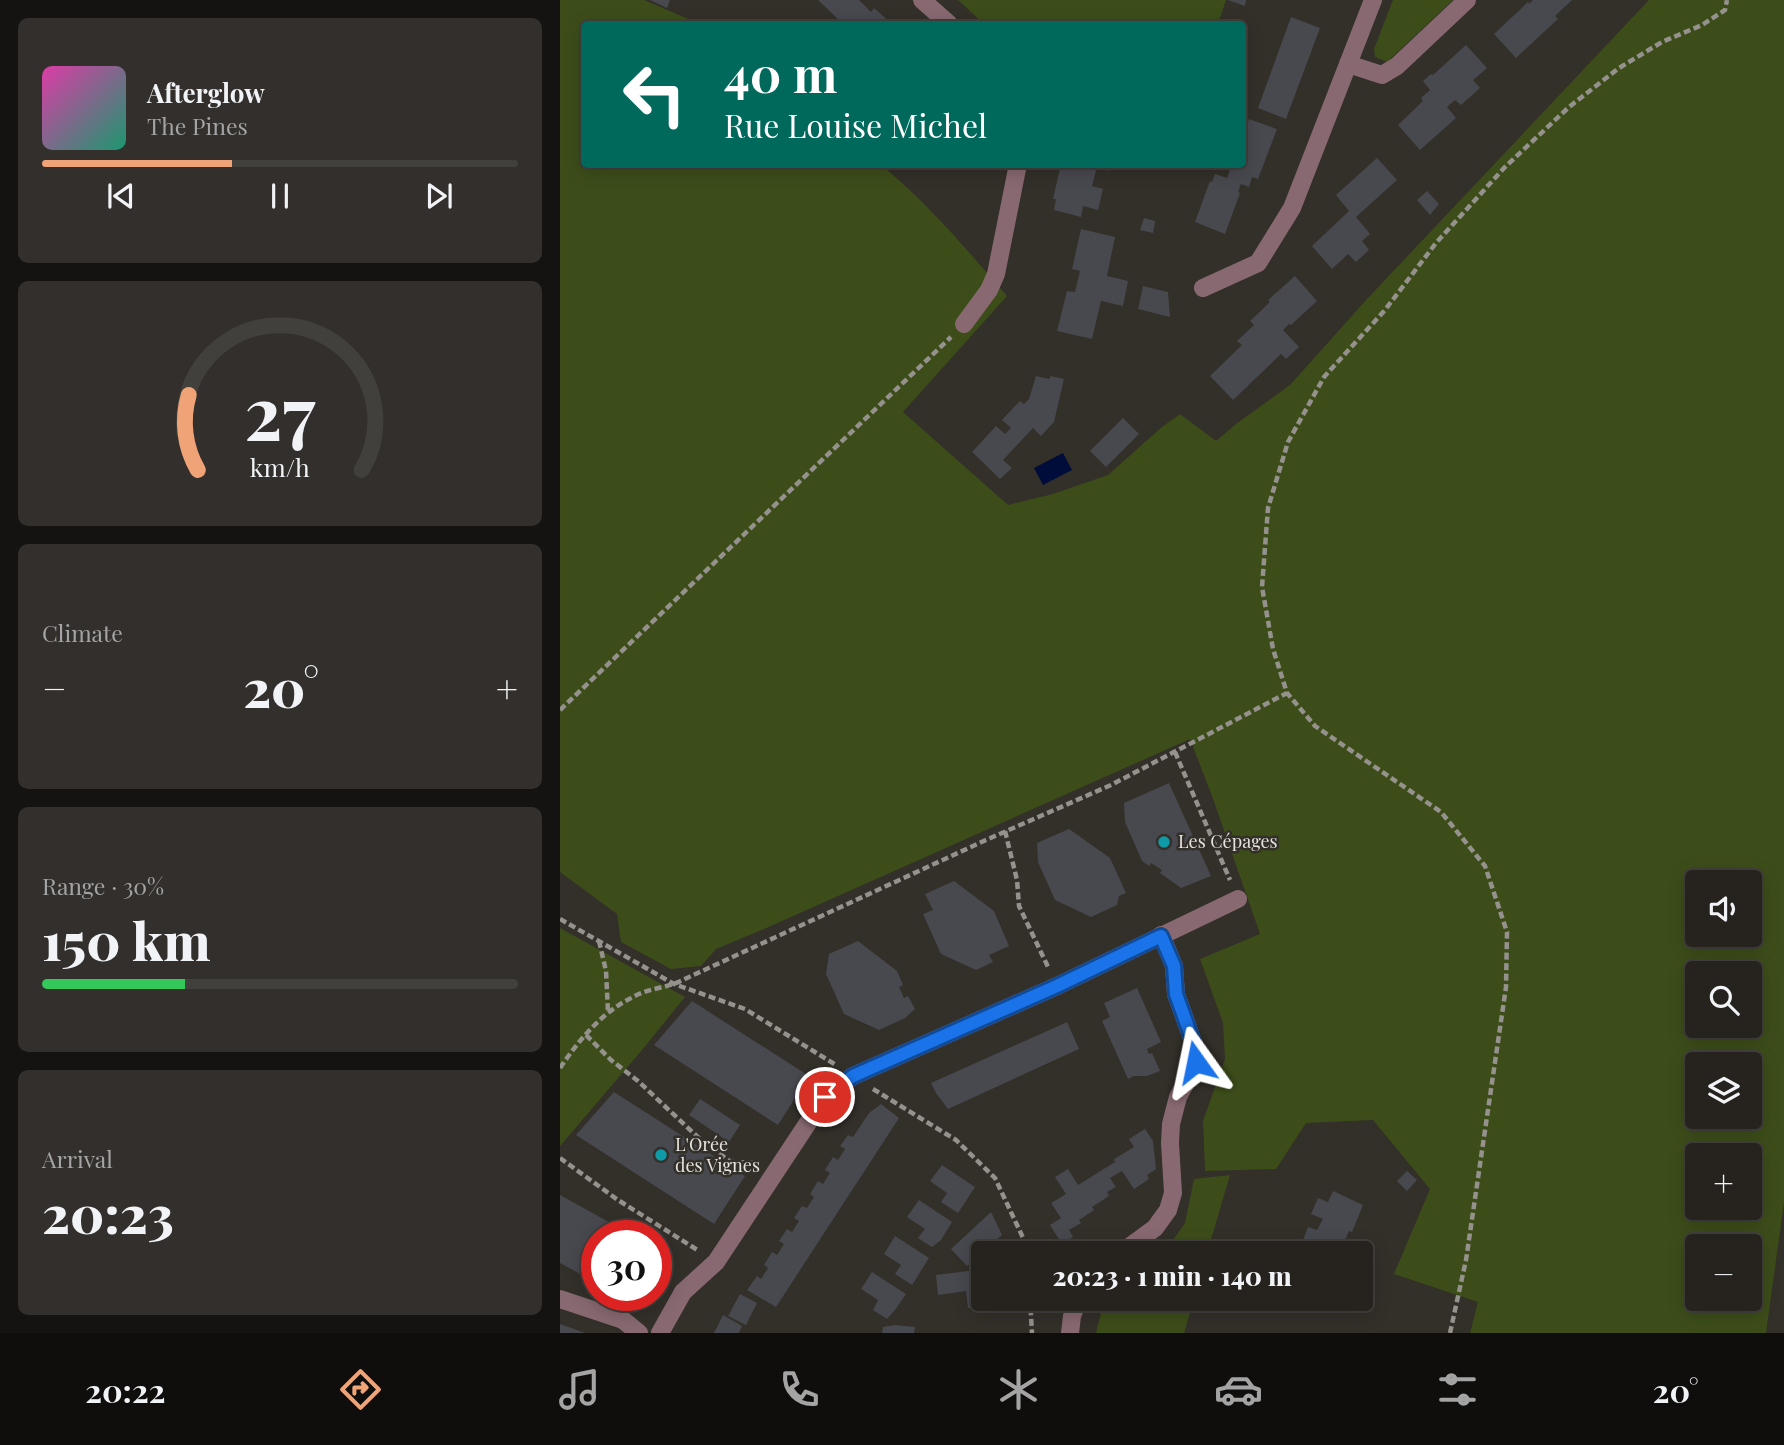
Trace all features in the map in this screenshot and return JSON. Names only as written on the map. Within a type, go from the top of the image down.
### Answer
[{"type":"street","points":[[922,0],[946,21]]},
{"type":"street","points":[[1203,288],[1258,262],[1292,208],[1373,0]]},
{"type":"street","points":[[1348,64],[1382,75],[1397,66],[1467,0]]},
{"type":"street","points":[[964,324],[989,290],[996,274],[1017,168]]},
{"type":"street","points":[[660,1333],[683,1292],[716,1262],[825,1097],[853,1076],[1057,986],[1238,899]]},
{"type":"street","points":[[1137,1241],[1155,1228],[1168,1210],[1173,1193],[1171,1124],[1178,1097],[1196,1062],[1196,1050],[1176,994],[1174,966],[1161,936]]},
{"type":"street","points":[[560,1298],[622,1320],[639,1333]]},
{"type":"street","points":[[1070,1333],[1074,1311]]},
{"type":"path","points":[[1450,1333],[1466,1259],[1506,987],[1507,932],[1485,866],[1441,812],[1315,726],[1287,694],[1273,649],[1262,587],[1268,508],[1287,442],[1324,377],[1385,310],[1436,243],[1505,167],[1560,116],[1619,68],[1662,42],[1702,25],[1725,10],[1727,0]]},
{"type":"path","points":[[560,710],[964,324]]},
{"type":"path","points":[[560,1068],[575,1046],[608,1012],[635,995],[674,984],[1111,785],[1287,694]]},
{"type":"path","points":[[1175,752],[1238,899]]},
{"type":"path","points":[[1005,831],[1017,880],[1019,906],[1057,986]]},
{"type":"path","points":[[560,919],[674,984],[745,1009],[956,1140],[995,1178],[1025,1241]]},
{"type":"path","points":[[599,942],[606,971],[608,1012]]},
{"type":"path","points":[[586,1035],[702,1142],[731,1162],[758,1163],[774,1174]]},
{"type":"path","points":[[560,1158],[618,1200],[716,1262]]},
{"type":"path","points":[[1031,1311],[1032,1333]]},
{"type":"green space","points":[[560,0],[644,0],[693,21],[581,21],[581,168],[884,168],[915,195],[962,244],[1007,296],[903,412],[1008,505],[1053,494],[1108,475],[1180,414],[1216,441],[1290,385],[1367,299],[1649,0],[1784,0],[1784,1202],[1766,1333],[1470,1333],[1478,1302],[1394,1274],[1430,1189],[1373,1120],[1306,1123],[1276,1169],[1205,1171],[1203,1121],[1225,1059],[1223,1023],[1200,959],[1260,934],[1190,739],[716,949],[701,966],[671,969],[621,942],[617,914],[560,872]]},
{"type":"green space","points":[[958,0],[1226,0],[1219,21],[981,21]]},
{"type":"green space","points":[[1393,0],[1453,0],[1387,62],[1375,57],[1374,49]]},
{"type":"green space","points":[[560,928],[685,997],[560,1146]]},
{"type":"green space","points":[[1230,1175],[1211,1241],[1172,1241],[1185,1223],[1194,1179]]},
{"type":"green space","points":[[1102,1311],[1190,1311],[1184,1333],[1096,1333]]},
{"type":"shaded area","points":[[1063,453],[1072,470],[1043,485],[1034,468]]},
{"type":"building","points":[[650,0],[670,0],[667,8]]},
{"type":"building","points":[[818,0],[859,0],[871,12],[874,8],[889,21],[836,21],[838,19]]},
{"type":"building","points":[[1228,0],[1246,0],[1245,6]]},
{"type":"building","points":[[1533,0],[1572,0],[1555,16],[1558,19],[1516,58],[1494,34]]},
{"type":"building","points":[[1291,17],[1320,28],[1286,119],[1258,108]]},
{"type":"building","points":[[1466,45],[1487,68],[1473,80],[1480,88],[1461,105],[1455,100],[1447,107],[1456,118],[1420,150],[1398,125],[1423,101],[1421,98],[1430,90],[1423,81]]},
{"type":"building","points":[[1249,119],[1277,129],[1258,179],[1252,177],[1249,187],[1241,184],[1225,234],[1195,222],[1215,174],[1227,178],[1231,168],[1246,168],[1246,127]]},
{"type":"building","points":[[1377,158],[1397,180],[1356,217],[1370,234],[1362,241],[1369,250],[1356,262],[1348,254],[1332,269],[1312,246],[1349,211],[1336,195]]},
{"type":"building","points":[[1060,168],[1097,168],[1092,186],[1103,189],[1098,210],[1083,206],[1081,217],[1054,210],[1056,199],[1053,199]]},
{"type":"building","points":[[1427,191],[1439,204],[1430,215],[1417,200]]},
{"type":"building","points":[[1144,218],[1155,221],[1153,233],[1140,230]]},
{"type":"building","points":[[1081,229],[1115,237],[1107,276],[1128,281],[1123,306],[1101,301],[1092,339],[1057,331],[1067,291],[1075,292],[1080,271],[1072,269]]},
{"type":"building","points":[[1295,276],[1317,301],[1283,330],[1299,347],[1286,359],[1281,354],[1233,400],[1210,376],[1242,345],[1237,341],[1254,325],[1250,321],[1270,302],[1268,300]]},
{"type":"building","points":[[1143,286],[1168,292],[1170,317],[1138,309]]},
{"type":"building","points":[[1036,376],[1064,379],[1054,422],[1041,436],[1033,428],[1003,460],[1012,468],[1000,479],[972,452],[996,426],[1005,434],[1011,428],[1002,420],[1020,401],[1024,404],[1029,399]]},
{"type":"building","points":[[1123,418],[1139,434],[1106,467],[1090,451]]},
{"type":"building","name":"Les Cépages","points":[[1169,783],[1211,876],[1181,888],[1160,873],[1162,870],[1142,861],[1125,822],[1124,803]]},
{"type":"building","points":[[1069,829],[1110,858],[1126,893],[1119,896],[1117,905],[1091,917],[1055,900],[1038,862],[1037,843]]},
{"type":"building","points":[[954,881],[994,911],[1009,946],[989,955],[993,962],[976,970],[941,954],[923,914],[933,910],[925,894]]},
{"type":"building","points":[[858,941],[897,971],[903,985],[899,987],[904,998],[908,996],[915,1009],[905,1018],[879,1030],[844,1014],[826,974],[829,954]]},
{"type":"building","points":[[1137,988],[1161,1042],[1147,1049],[1149,1054],[1152,1053],[1160,1071],[1128,1079],[1102,1021],[1110,1017],[1104,1003]]},
{"type":"building","name":"L'Orée des Vignes","points":[[692,1001],[809,1076],[778,1125],[654,1045]]},
{"type":"building","points":[[1067,1022],[1079,1049],[948,1109],[931,1083]]},
{"type":"building","name":"L'Orée des Vignes","points":[[614,1092],[745,1176],[714,1224],[576,1135]]},
{"type":"building","points":[[700,1099],[740,1125],[729,1142],[689,1115]]},
{"type":"building","points":[[881,1104],[899,1118],[776,1307],[747,1290],[757,1276],[761,1279],[768,1268],[764,1265],[772,1252],[777,1255],[784,1244],[779,1241],[787,1229],[792,1232],[799,1221],[794,1218],[802,1206],[807,1208],[814,1197],[810,1194],[818,1181],[823,1184],[830,1173],[825,1170],[833,1157],[838,1160],[845,1149],[840,1146],[848,1135],[853,1137],[869,1113]]},
{"type":"building","points":[[1145,1129],[1153,1141],[1156,1169],[1147,1175],[1149,1179],[1134,1189],[1122,1171],[1110,1178],[1116,1187],[1107,1192],[1109,1196],[1092,1207],[1094,1210],[1079,1220],[1081,1223],[1069,1230],[1073,1237],[1060,1241],[1050,1225],[1061,1218],[1051,1203],[1066,1194],[1055,1177],[1068,1169],[1078,1185],[1134,1147],[1129,1139]]},
{"type":"building","points":[[942,1165],[975,1187],[958,1213],[941,1202],[947,1193],[930,1181]]},
{"type":"building","points":[[1407,1171],[1417,1180],[1407,1191],[1397,1181]]},
{"type":"building","points":[[1333,1191],[1363,1205],[1352,1232],[1349,1231],[1344,1241],[1303,1241],[1308,1227],[1317,1230],[1323,1219],[1311,1214],[1318,1198],[1328,1202]]},
{"type":"building","points":[[560,1195],[605,1220],[581,1220],[581,1274],[560,1263]]},
{"type":"building","points":[[919,1200],[952,1222],[941,1240],[932,1247],[918,1238],[925,1229],[907,1217]]},
{"type":"building","points":[[991,1212],[1002,1235],[995,1241],[971,1241],[971,1262],[967,1266],[951,1249]]},
{"type":"building","points":[[895,1236],[929,1258],[912,1285],[895,1274],[901,1265],[884,1254]]},
{"type":"building","points":[[971,1271],[971,1308],[968,1308],[966,1291],[938,1295],[936,1275]]},
{"type":"building","points":[[872,1272],[906,1294],[887,1319],[873,1310],[878,1300],[861,1289]]},
{"type":"building","points":[[740,1294],[757,1303],[746,1325],[728,1316]]},
{"type":"building","points":[[723,1315],[742,1326],[739,1333],[714,1333]]},
{"type":"building","points":[[560,1324],[585,1333],[560,1333]]},
{"type":"building","points":[[883,1327],[915,1327],[914,1333],[882,1333]]},
{"type":"place","name":"Les Cépages","points":[[1164,842]]},
{"type":"place","name":"L'Orée des Vignes","points":[[661,1155]]},
{"type":"route","points":[[825,1097],[853,1076],[1057,986],[1161,936],[1174,966],[1176,994],[1191,1031],[1196,1062]]}]
